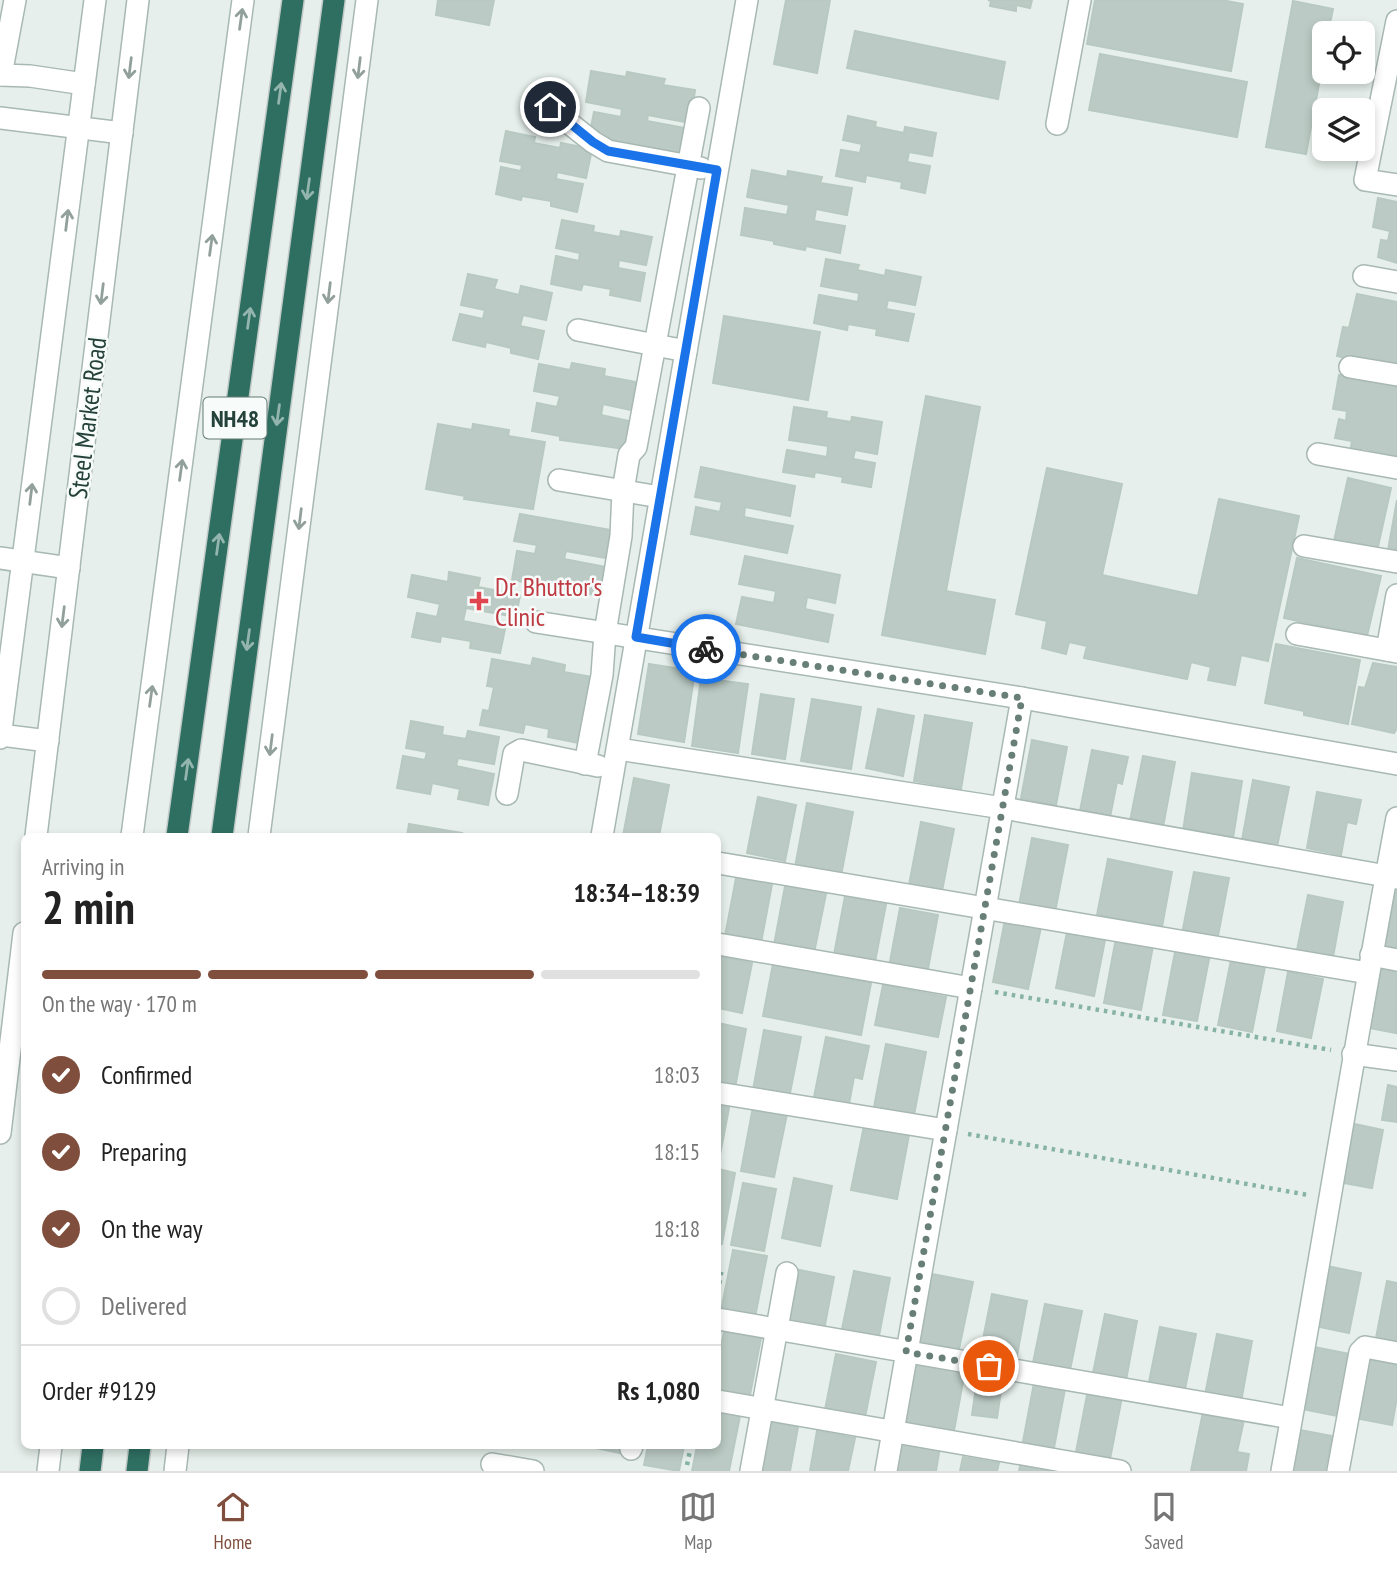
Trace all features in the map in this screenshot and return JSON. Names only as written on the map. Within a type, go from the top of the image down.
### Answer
[{"type":"highway","name":"NH48","points":[[177,833],[293,0]]},
{"type":"highway","name":"NH48","points":[[222,833],[334,0]]},
{"type":"highway","points":[[90,1471],[93,1449]]},
{"type":"highway","points":[[137,1471],[140,1449]]},
{"type":"street","points":[[15,0],[0,75],[30,76],[84,85]]},
{"type":"street","name":"Steel Market Road","points":[[0,736],[95,0]]},
{"type":"street","name":"Steel Market Road","points":[[36,833],[138,0]]},
{"type":"street","points":[[132,833],[243,0]]},
{"type":"street","points":[[259,833],[368,0]]},
{"type":"street","points":[[603,833],[747,0]]},
{"type":"street","points":[[1057,124],[1080,0]]},
{"type":"street","points":[[1397,21],[1365,180],[1397,185]]},
{"type":"street","points":[[550,107],[608,151],[717,170]]},
{"type":"street","points":[[584,764],[602,675],[605,633],[621,536],[629,455],[636,447],[699,108]]},
{"type":"street","points":[[0,118],[122,133]]},
{"type":"street","points":[[1364,276],[1397,282]]},
{"type":"street","points":[[578,330],[686,351]]},
{"type":"street","points":[[1350,367],[1397,375]]},
{"type":"street","points":[[1318,454],[1397,468]]},
{"type":"street","points":[[559,480],[660,497]]},
{"type":"street","points":[[1304,546],[1397,562]]},
{"type":"street","points":[[0,558],[69,568]]},
{"type":"street","points":[[1297,634],[1392,651],[1397,595]]},
{"type":"street","points":[[536,622],[1022,698],[1397,764]]},
{"type":"street","points":[[886,1471],[1022,698]]},
{"type":"street","points":[[0,736],[48,741]]},
{"type":"street","points":[[507,794],[514,754],[521,750],[584,764],[616,759],[1003,808],[1391,878]]},
{"type":"street","points":[[1282,1471],[1353,1054],[1370,964],[1391,878],[1397,818]]},
{"type":"street","points":[[721,864],[985,908],[1370,964],[1397,960]]},
{"type":"street","points":[[721,945],[971,988]]},
{"type":"street","points":[[0,1133],[21,958]]},
{"type":"street","points":[[1353,1054],[1397,1060]]},
{"type":"street","points":[[721,1093],[946,1130]]},
{"type":"street","points":[[751,1471],[787,1273]]},
{"type":"street","points":[[721,1320],[1292,1418]]},
{"type":"street","points":[[1338,1471],[1360,1352],[1365,1347],[1397,1353]]},
{"type":"street","points":[[721,1401],[1120,1471]]},
{"type":"street","points":[[48,1471],[51,1449]]},
{"type":"street","points":[[175,1471],[178,1449]]},
{"type":"street","points":[[492,1460],[533,1471]]},
{"type":"path","points":[[971,988],[1353,1054]]},
{"type":"path","points":[[946,1130],[1329,1199]]},
{"type":"path","points":[[721,1274],[722,1268]]},
{"type":"path","points":[[687,1465],[690,1449]]},
{"type":"building","points":[[438,0],[494,0],[489,25],[436,15]]},
{"type":"building","points":[[786,0],[830,0],[817,73],[774,64]]},
{"type":"building","points":[[988,0],[1032,0],[1030,8],[1016,5],[1016,11],[990,6],[991,1]]},
{"type":"building","points":[[1095,0],[1221,0],[1243,4],[1231,71],[1087,44]]},
{"type":"building","points":[[1293,1],[1333,9],[1330,21],[1312,21],[1312,84],[1319,84],[1316,98],[1312,98],[1312,122],[1306,154],[1266,147]]},
{"type":"building","points":[[855,31],[1005,62],[998,99],[847,68]]},
{"type":"building","points":[[1100,54],[1247,82],[1237,137],[1089,110]]},
{"type":"building","points":[[591,71],[626,77],[627,72],[665,79],[663,85],[695,90],[690,123],[648,115],[647,121],[685,128],[680,154],[589,137],[594,112],[621,117],[622,109],[586,102]]},
{"type":"building","points":[[848,116],[876,122],[875,127],[904,133],[905,127],[936,133],[932,156],[909,152],[907,162],[930,166],[925,193],[901,188],[902,182],[866,175],[865,182],[836,176],[841,150],[860,153],[862,144],[843,140]]},
{"type":"building","points":[[506,131],[535,137],[534,143],[560,148],[561,143],[592,149],[586,178],[557,172],[556,179],[583,184],[577,212],[551,206],[551,201],[522,196],[521,200],[496,194],[501,167],[521,171],[522,165],[500,161]]},
{"type":"building","points":[[752,170],[787,177],[788,171],[822,177],[820,183],[852,188],[847,215],[816,209],[814,221],[845,226],[840,253],[806,246],[805,250],[741,235],[745,208],[787,215],[789,205],[747,197]]},
{"type":"building","points":[[1378,198],[1397,202],[1397,263],[1378,257],[1381,240],[1388,241],[1390,231],[1373,227]]},
{"type":"building","points":[[562,220],[594,226],[593,232],[620,237],[621,231],[652,237],[646,265],[619,260],[618,268],[645,273],[640,301],[610,295],[611,289],[583,284],[581,290],[551,284],[556,256],[579,261],[580,253],[556,248]]},
{"type":"building","points":[[826,259],[859,265],[857,270],[885,276],[886,270],[921,277],[915,305],[888,300],[886,309],[914,314],[908,341],[876,335],[877,329],[848,324],[847,330],[814,323],[819,295],[858,302],[859,293],[821,286]]},
{"type":"building","points":[[468,274],[497,280],[494,289],[519,295],[521,286],[552,293],[546,320],[523,315],[520,326],[544,331],[538,359],[511,353],[511,348],[486,342],[485,347],[453,340],[460,314],[483,319],[485,310],[461,305]]},
{"type":"building","points":[[1357,294],[1397,302],[1397,364],[1379,360],[1378,365],[1337,356],[1343,327],[1349,328]]},
{"type":"building","points":[[724,316],[820,332],[808,400],[713,383]]},
{"type":"building","points":[[572,363],[605,369],[604,376],[636,382],[631,410],[603,404],[601,415],[629,421],[624,449],[560,440],[560,436],[532,431],[537,403],[557,407],[560,396],[534,391],[539,364],[570,370]]},
{"type":"building","points":[[1339,375],[1397,386],[1397,458],[1362,448],[1361,455],[1350,453],[1352,441],[1335,438],[1339,419],[1346,421],[1347,411],[1333,409]]},
{"type":"building","points":[[926,396],[980,407],[946,591],[995,600],[985,654],[882,635]]},
{"type":"building","points":[[794,407],[827,412],[826,418],[851,422],[852,417],[882,422],[877,454],[855,450],[853,459],[875,463],[871,487],[842,482],[843,477],[815,472],[814,477],[783,472],[787,450],[827,457],[828,446],[789,440]]},
{"type":"building","points":[[438,424],[472,430],[473,424],[509,430],[508,436],[545,442],[533,509],[464,499],[465,496],[426,489]]},
{"type":"building","points":[[701,467],[795,486],[790,516],[745,507],[744,517],[793,526],[787,553],[691,534],[696,507],[720,512],[722,502],[695,497]]},
{"type":"building","points":[[1047,468],[1122,484],[1102,575],[1198,596],[1219,499],[1299,516],[1268,661],[1241,655],[1235,685],[1208,680],[1211,667],[1191,662],[1187,679],[1084,658],[1087,646],[1069,642],[1066,654],[1042,648],[1047,621],[1016,614]]},
{"type":"building","points":[[1348,478],[1391,488],[1377,551],[1334,541]]},
{"type":"building","points":[[1397,500],[1397,551],[1388,550]]},
{"type":"building","points":[[520,514],[611,530],[606,558],[566,551],[564,559],[606,567],[601,596],[512,580],[517,551],[535,554],[537,545],[514,541]]},
{"type":"building","points":[[745,556],[840,575],[835,603],[807,597],[805,609],[833,615],[828,642],[736,624],[742,597],[774,603],[776,591],[739,584]]},
{"type":"building","points":[[1297,558],[1381,576],[1367,636],[1284,618]]},
{"type":"building","points":[[449,572],[480,578],[478,587],[520,595],[516,617],[466,608],[463,621],[505,629],[500,653],[470,648],[471,641],[441,636],[440,642],[412,637],[417,613],[437,617],[440,604],[408,597],[412,575],[448,582]]},
{"type":"building","points":[[1276,644],[1360,660],[1348,724],[1265,703]]},
{"type":"building","points":[[533,658],[565,665],[564,672],[592,677],[579,743],[548,737],[549,729],[525,724],[523,733],[480,725],[483,710],[489,711],[494,687],[487,686],[492,659],[531,666]]},
{"type":"building","points":[[1373,663],[1397,667],[1397,728],[1394,733],[1352,724],[1359,687],[1365,688]]},
{"type":"building","points":[[649,664],[695,671],[684,742],[638,734]]},
{"type":"building","points":[[701,678],[748,684],[738,753],[692,746]]},
{"type":"building","points":[[761,694],[794,699],[785,759],[752,754]]},
{"type":"building","points":[[812,699],[861,707],[851,769],[801,761]]},
{"type":"building","points":[[878,709],[914,716],[903,776],[866,768]]},
{"type":"building","points":[[925,715],[972,723],[961,789],[914,781]]},
{"type":"building","points":[[411,721],[443,727],[442,735],[466,739],[468,731],[499,737],[494,764],[458,758],[456,766],[494,774],[488,805],[458,799],[460,789],[432,783],[430,794],[397,788],[403,756],[425,760],[427,752],[406,748]]},
{"type":"building","points":[[1032,740],[1067,747],[1056,805],[1021,798]]},
{"type":"building","points":[[1092,750],[1128,757],[1122,784],[1117,782],[1110,817],[1080,811]]},
{"type":"building","points":[[1143,756],[1175,762],[1163,827],[1130,821]]},
{"type":"building","points":[[1192,773],[1242,781],[1233,838],[1183,831]]},
{"type":"building","points":[[634,778],[669,785],[660,833],[624,833]]},
{"type":"building","points":[[1253,780],[1289,787],[1277,847],[1242,840]]},
{"type":"building","points":[[1317,792],[1361,800],[1356,824],[1347,822],[1341,855],[1307,848]]},
{"type":"building","points":[[758,797],[796,805],[785,861],[747,853]]},
{"type":"building","points":[[807,803],[853,812],[841,876],[795,867]]},
{"type":"building","points":[[921,822],[954,829],[942,891],[909,885]]},
{"type":"building","points":[[409,824],[462,833],[408,833]]},
{"type":"building","points":[[1032,838],[1068,845],[1055,912],[1019,905]]},
{"type":"building","points":[[1108,859],[1172,872],[1162,927],[1097,915]]},
{"type":"building","points":[[1194,872],[1229,878],[1217,941],[1182,934]]},
{"type":"building","points":[[737,873],[773,879],[761,943],[725,936]]},
{"type":"building","points":[[786,881],[827,889],[814,953],[774,945]]},
{"type":"building","points":[[1390,887],[1397,888],[1397,948],[1379,945]]},
{"type":"building","points":[[846,891],[887,899],[874,967],[833,960]]},
{"type":"building","points":[[1308,895],[1343,902],[1333,957],[1297,950]]},
{"type":"building","points":[[900,908],[938,915],[927,974],[889,967]]},
{"type":"building","points":[[1005,920],[1041,927],[1028,989],[993,982]]},
{"type":"building","points":[[1068,927],[1106,935],[1094,996],[1056,988]]},
{"type":"building","points":[[1116,938],[1153,946],[1141,1010],[1104,1003]]},
{"type":"building","points":[[1176,947],[1210,954],[1197,1021],[1163,1015]]},
{"type":"building","points":[[721,957],[752,963],[742,1013],[721,1009]]},
{"type":"building","points":[[1231,960],[1265,967],[1252,1032],[1218,1025]]},
{"type":"building","points":[[773,964],[871,983],[861,1035],[763,1016]]},
{"type":"building","points":[[1376,964],[1397,968],[1396,1033],[1364,1027]]},
{"type":"building","points":[[1288,972],[1323,979],[1311,1038],[1277,1031]]},
{"type":"building","points":[[883,985],[946,997],[938,1037],[875,1025]]},
{"type":"building","points":[[721,1024],[746,1029],[735,1088],[721,1086]]},
{"type":"building","points":[[764,1030],[801,1037],[789,1098],[753,1090]]},
{"type":"building","points":[[826,1037],[869,1046],[862,1079],[854,1077],[849,1104],[814,1097]]},
{"type":"building","points":[[886,1044],[926,1052],[914,1115],[874,1107]]},
{"type":"building","points":[[1388,1085],[1397,1087],[1397,1122],[1382,1120]]},
{"type":"building","points":[[721,1102],[730,1103],[721,1150]]},
{"type":"building","points":[[753,1107],[787,1114],[774,1177],[741,1171]]},
{"type":"building","points":[[1350,1123],[1383,1130],[1372,1188],[1338,1182]]},
{"type":"building","points":[[864,1126],[909,1135],[897,1199],[851,1190]]},
{"type":"building","points":[[721,1170],[735,1173],[721,1244]]},
{"type":"building","points":[[794,1178],[832,1186],[820,1246],[782,1238]]},
{"type":"building","points":[[743,1183],[776,1189],[764,1251],[731,1245]]},
{"type":"building","points":[[733,1250],[767,1256],[755,1317],[721,1311]]},
{"type":"building","points":[[1327,1266],[1361,1273],[1349,1333],[1315,1326]]},
{"type":"building","points":[[795,1269],[834,1277],[824,1330],[785,1323]]},
{"type":"building","points":[[854,1271],[890,1278],[878,1341],[841,1334]]},
{"type":"building","points":[[927,1273],[973,1282],[959,1349],[914,1341]]},
{"type":"building","points":[[1387,1281],[1397,1283],[1397,1342],[1376,1338]]},
{"type":"building","points":[[992,1294],[1027,1301],[1016,1361],[980,1354]]},
{"type":"building","points":[[1045,1304],[1082,1311],[1070,1370],[1033,1363]]},
{"type":"building","points":[[1105,1314],[1137,1321],[1126,1380],[1093,1373]]},
{"type":"building","points":[[1160,1327],[1196,1334],[1185,1389],[1149,1382]]},
{"type":"building","points":[[724,1331],[761,1338],[749,1400],[721,1394],[721,1347]]},
{"type":"building","points":[[1217,1334],[1252,1341],[1241,1402],[1205,1395]]},
{"type":"building","points":[[1314,1347],[1350,1354],[1338,1416],[1302,1409]]},
{"type":"building","points":[[836,1354],[876,1362],[864,1422],[824,1415]]},
{"type":"building","points":[[1368,1354],[1397,1360],[1397,1397],[1392,1425],[1355,1418]]},
{"type":"building","points":[[914,1361],[965,1371],[953,1436],[901,1426]]},
{"type":"building","points":[[1034,1383],[1065,1389],[1053,1453],[1022,1447]]},
{"type":"building","points":[[976,1387],[1001,1391],[997,1418],[972,1415]]},
{"type":"building","points":[[1088,1390],[1122,1397],[1110,1459],[1076,1452]]},
{"type":"building","points":[[721,1412],[740,1416],[729,1471],[692,1471],[696,1449],[721,1449]]},
{"type":"building","points":[[1203,1412],[1244,1420],[1237,1452],[1249,1454],[1246,1471],[1191,1471]]},
{"type":"building","points":[[765,1420],[798,1427],[790,1471],[755,1471]]},
{"type":"building","points":[[1300,1430],[1332,1436],[1325,1471],[1292,1471]]},
{"type":"building","points":[[817,1431],[855,1438],[848,1471],[810,1471]]},
{"type":"building","points":[[902,1440],[940,1447],[936,1471],[896,1471]]},
{"type":"building","points":[[601,1449],[626,1449],[625,1454]]},
{"type":"building","points":[[647,1449],[683,1449],[679,1471],[644,1465]]},
{"type":"building","points":[[963,1457],[999,1463],[997,1471],[960,1471]]},
{"type":"building","points":[[1021,1461],[1058,1468],[1058,1471],[1019,1471]]},
{"type":"way so far","points":[[706,649],[1022,698],[906,1352],[989,1366]]},
{"type":"place","name":"Dr. Bhuttor's Clinic","points":[[479,601]]},
{"type":"route","points":[[550,107],[608,151],[717,170],[636,637],[706,649]]}]
